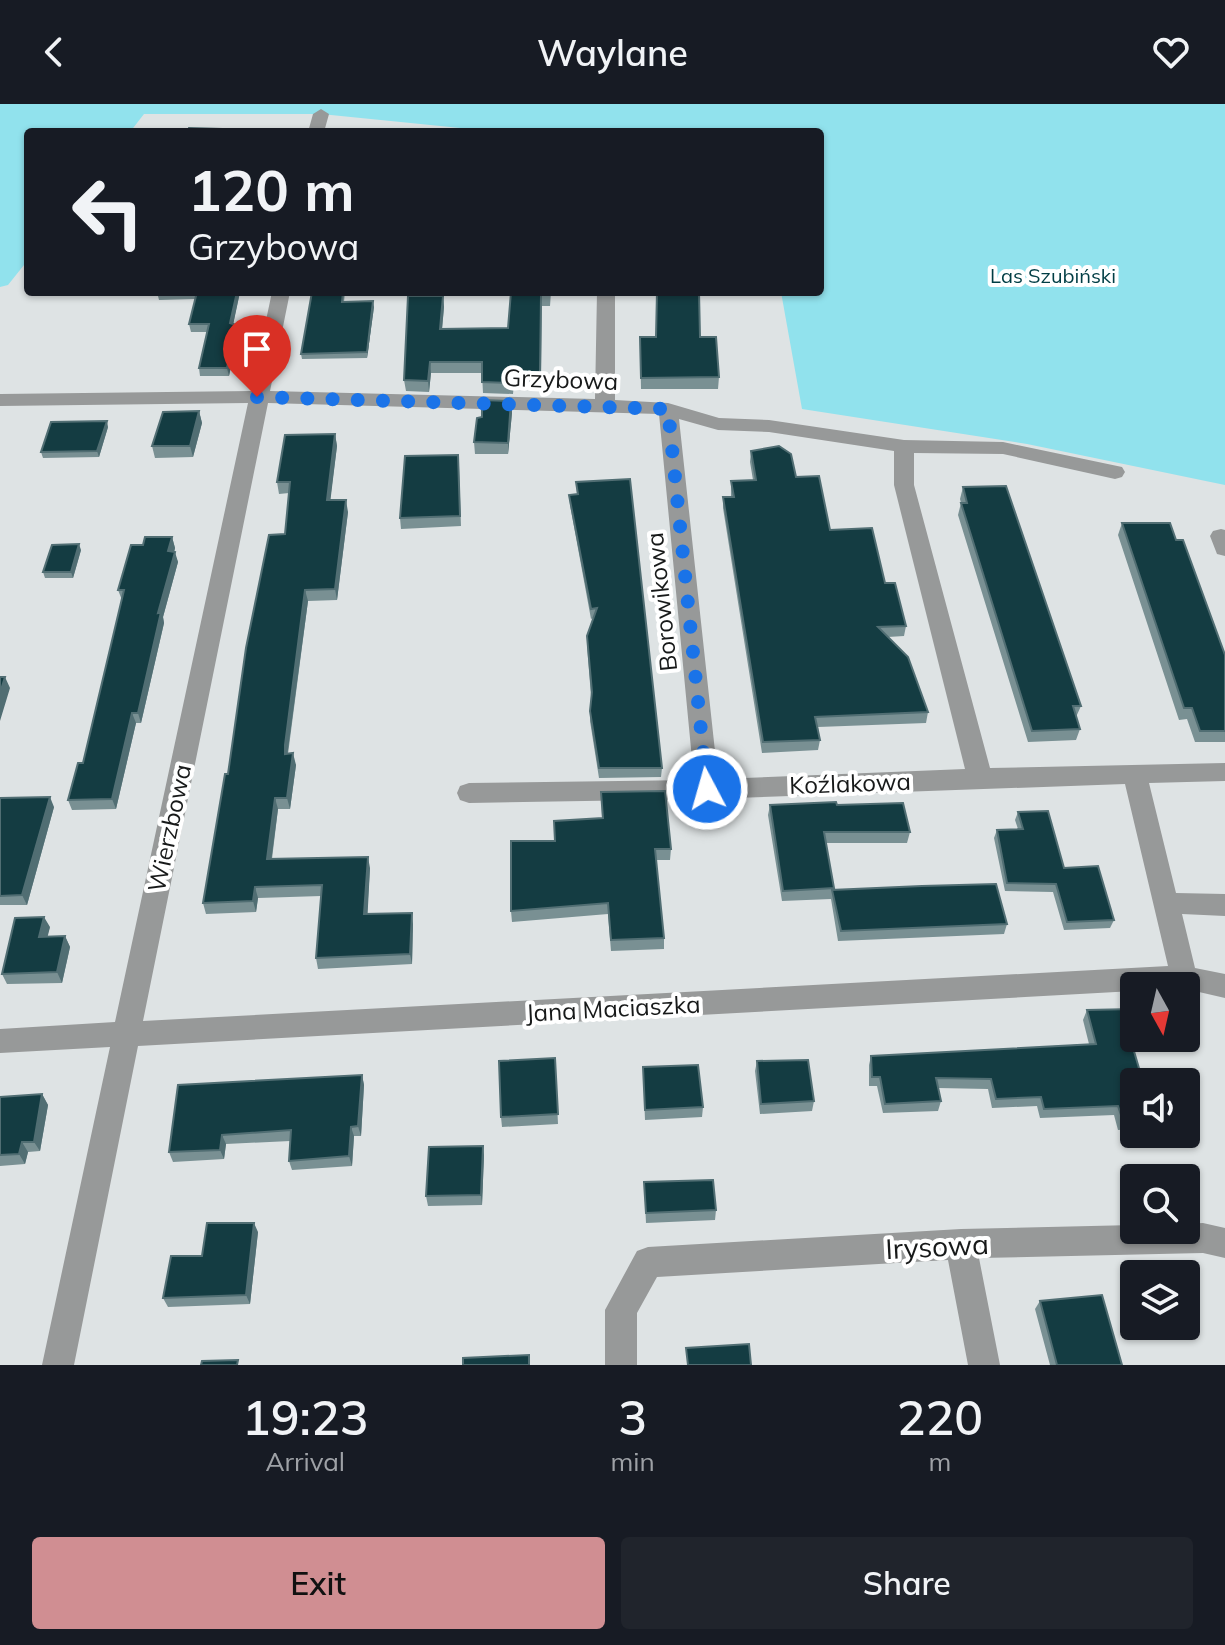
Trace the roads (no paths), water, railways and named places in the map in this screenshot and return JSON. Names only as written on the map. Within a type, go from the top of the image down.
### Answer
[{"type":"street","points":[[317,128],[321,114]]},
{"type":"street","name":"Wierzbowa","points":[[58,1365],[280,296]]},
{"type":"street","points":[[605,405],[606,296]]},
{"type":"street","name":"Grzybowa","points":[[0,400],[257,397],[668,409],[718,424],[769,426],[904,446],[1003,448],[1115,472]]},
{"type":"street","name":"Borowikowa","points":[[668,409],[707,789]]},
{"type":"street","points":[[904,446],[904,485],[980,778]]},
{"type":"street","name":"Koźlakowa","points":[[469,793],[707,789],[1225,772]]},
{"type":"street","points":[[1135,776],[1183,972]]},
{"type":"street","points":[[1166,903],[1225,905]]},
{"type":"street","name":"Jana Maciaszka","points":[[0,1041],[1120,980]]},
{"type":"street","name":"Jana Maciaszka","points":[[1200,981],[1225,986]]},
{"type":"street","name":"Irysowa","points":[[621,1365],[621,1310],[648,1262],[961,1244],[1203,1238],[1225,1243]]},
{"type":"street","points":[[961,1244],[984,1365]]},
{"type":"park label","name":"Las Szubiński","points":[[1053,275]]}]
